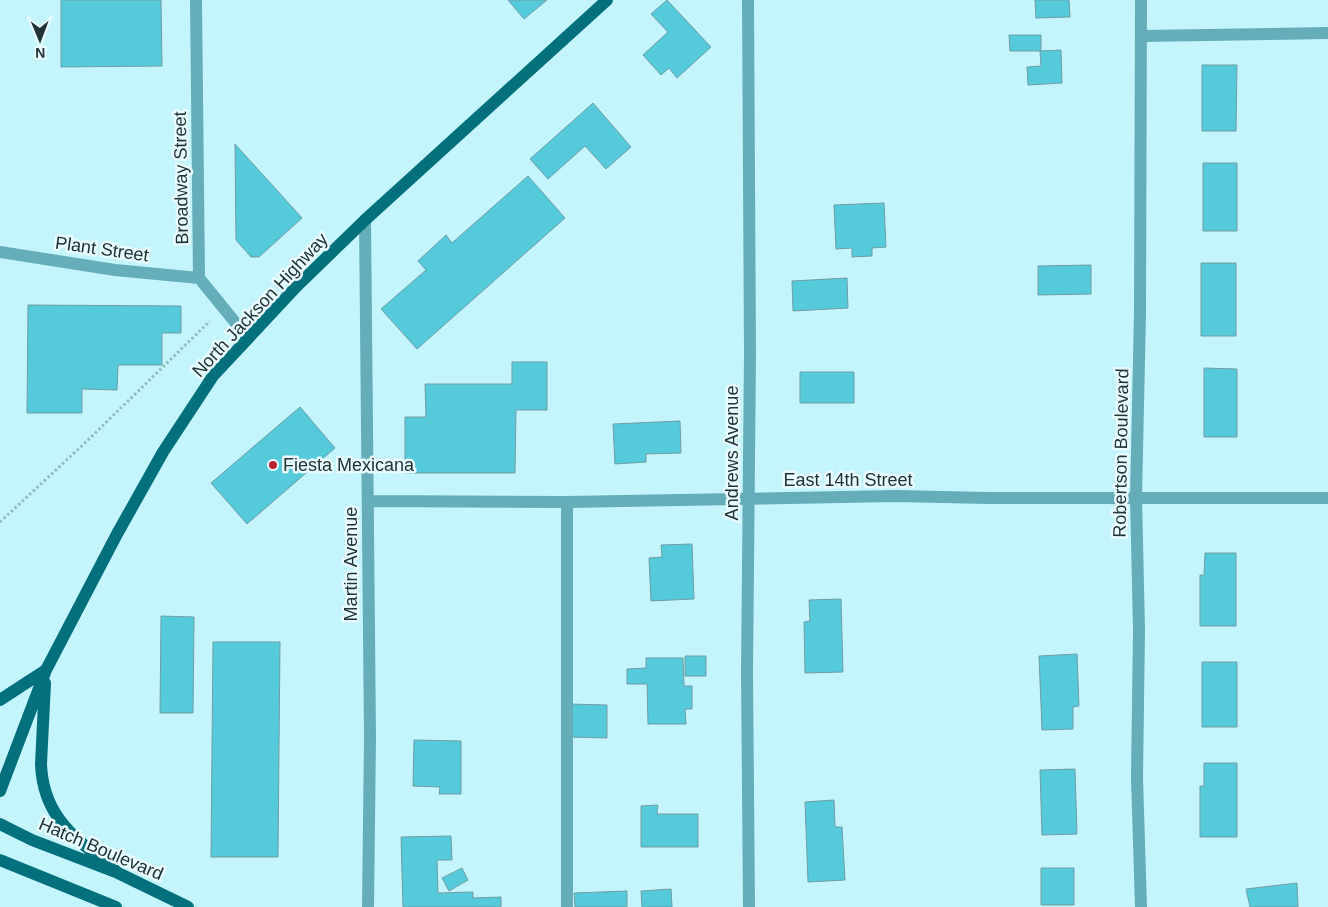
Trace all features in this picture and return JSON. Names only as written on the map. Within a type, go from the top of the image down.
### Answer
[{"type":"main road","name":"North Jackson Highway","points":[[0,791],[46,670],[117,534],[163,452],[213,376],[297,286],[365,220],[607,0]]},
{"type":"main road","points":[[0,700],[46,670]]},
{"type":"main road","points":[[46,670],[41,777],[48,802],[64,826],[118,873]]},
{"type":"main road","name":"Hatch Boulevard","points":[[0,824],[32,840],[118,873],[188,907]]},
{"type":"main road","points":[[0,860],[116,907]]},
{"type":"street","name":"Broadway Street","points":[[196,0],[199,278]]},
{"type":"street","name":"Andrews Avenue","points":[[748,0],[749,498],[747,663],[749,907]]},
{"type":"street","name":"Robertson Boulevard","points":[[1141,0],[1140,313],[1136,497],[1139,630],[1137,778],[1141,907]]},
{"type":"street","points":[[1141,36],[1328,33]]},
{"type":"street","name":"Martin Avenue","points":[[365,220],[370,728],[368,907]]},
{"type":"street","name":"Plant Street","points":[[0,252],[115,270],[199,278]]},
{"type":"street","points":[[199,278],[248,338]]},
{"type":"street","name":"East 14th Street","points":[[368,501],[567,502],[896,496],[988,498],[1328,498]]},
{"type":"street","points":[[567,502],[567,907]]},
{"type":"path","points":[[0,522],[87,441],[223,309]]},
{"type":"building","points":[[61,0],[161,0],[162,66],[61,67]]},
{"type":"building","points":[[508,0],[547,0],[524,19]]},
{"type":"building","points":[[667,0],[711,47],[677,78],[669,68],[661,75],[643,55],[668,32],[651,14]]},
{"type":"building","points":[[1035,0],[1069,0],[1070,17],[1036,18]]},
{"type":"building","points":[[1009,35],[1041,35],[1041,51],[1010,51]]},
{"type":"building","points":[[1061,50],[1062,83],[1028,85],[1027,67],[1041,66],[1040,51]]},
{"type":"building","points":[[1202,65],[1237,65],[1236,131],[1202,131]]},
{"type":"building","points":[[593,103],[631,147],[606,169],[585,146],[548,179],[530,159]]},
{"type":"building","points":[[235,144],[302,218],[259,257],[251,257],[236,240]]},
{"type":"building","points":[[1203,163],[1237,163],[1237,231],[1203,231]]},
{"type":"building","points":[[528,176],[565,218],[417,349],[381,309],[426,270],[418,261],[446,235],[452,243]]},
{"type":"building","points":[[884,203],[886,247],[872,248],[872,256],[852,257],[852,248],[836,249],[834,205]]},
{"type":"building","points":[[1201,263],[1236,263],[1236,336],[1201,336]]},
{"type":"building","points":[[1091,265],[1091,294],[1038,295],[1038,266]]},
{"type":"building","points":[[847,278],[848,308],[793,311],[792,281]]},
{"type":"building","points":[[28,305],[181,306],[181,333],[162,333],[162,365],[118,365],[117,390],[82,389],[82,413],[27,413]]},
{"type":"building","points":[[512,362],[547,362],[547,410],[516,410],[515,473],[405,473],[405,417],[426,417],[425,384],[512,384]]},
{"type":"building","points":[[1204,368],[1237,369],[1237,437],[1204,437]]},
{"type":"building","points":[[800,372],[854,372],[854,403],[800,403]]},
{"type":"building","name":"Fiesta Mexicana","points":[[300,407],[335,448],[247,524],[211,483]]},
{"type":"building","points":[[680,421],[681,453],[646,454],[646,462],[615,464],[613,424]]},
{"type":"building","points":[[692,544],[694,599],[651,601],[649,558],[662,557],[661,545]]},
{"type":"building","points":[[1205,553],[1236,553],[1236,626],[1200,626],[1200,575],[1204,575]]},
{"type":"building","points":[[841,599],[843,672],[805,673],[804,622],[810,621],[809,600]]},
{"type":"building","points":[[161,616],[194,617],[193,713],[160,713]]},
{"type":"building","points":[[213,642],[280,642],[278,857],[211,857]]},
{"type":"building","points":[[1077,654],[1079,706],[1073,707],[1073,729],[1042,730],[1039,656]]},
{"type":"building","points":[[685,656],[706,656],[706,676],[685,676]]},
{"type":"building","points":[[646,658],[683,658],[684,686],[692,686],[692,709],[685,709],[686,724],[648,724],[647,684],[627,684],[627,669],[646,668]]},
{"type":"building","points":[[1202,662],[1237,662],[1237,727],[1202,727]]},
{"type":"building","points":[[569,704],[607,705],[607,738],[569,737]]},
{"type":"building","points":[[414,740],[461,741],[461,794],[439,794],[440,787],[413,786]]},
{"type":"building","points":[[1204,763],[1237,763],[1237,837],[1200,837],[1200,786],[1204,786]]},
{"type":"building","points":[[1075,769],[1077,834],[1042,835],[1040,770]]},
{"type":"building","points":[[834,800],[835,827],[842,827],[845,880],[808,882],[805,802]]},
{"type":"building","points":[[658,805],[657,814],[698,814],[698,847],[641,847],[641,806]]},
{"type":"building","points":[[451,836],[452,860],[437,860],[438,893],[473,892],[473,898],[501,897],[501,907],[403,907],[401,837]]},
{"type":"building","points":[[462,868],[468,880],[449,891],[442,878]]},
{"type":"building","points":[[1041,868],[1074,868],[1074,905],[1041,905]]},
{"type":"building","points":[[1297,883],[1298,907],[1250,907],[1246,889]]},
{"type":"building","points":[[671,889],[672,907],[642,907],[641,891]]},
{"type":"building","points":[[627,891],[627,907],[575,907],[574,893]]},
{"type":"place","name":"Fiesta Mexicana","points":[[273,465]]}]
